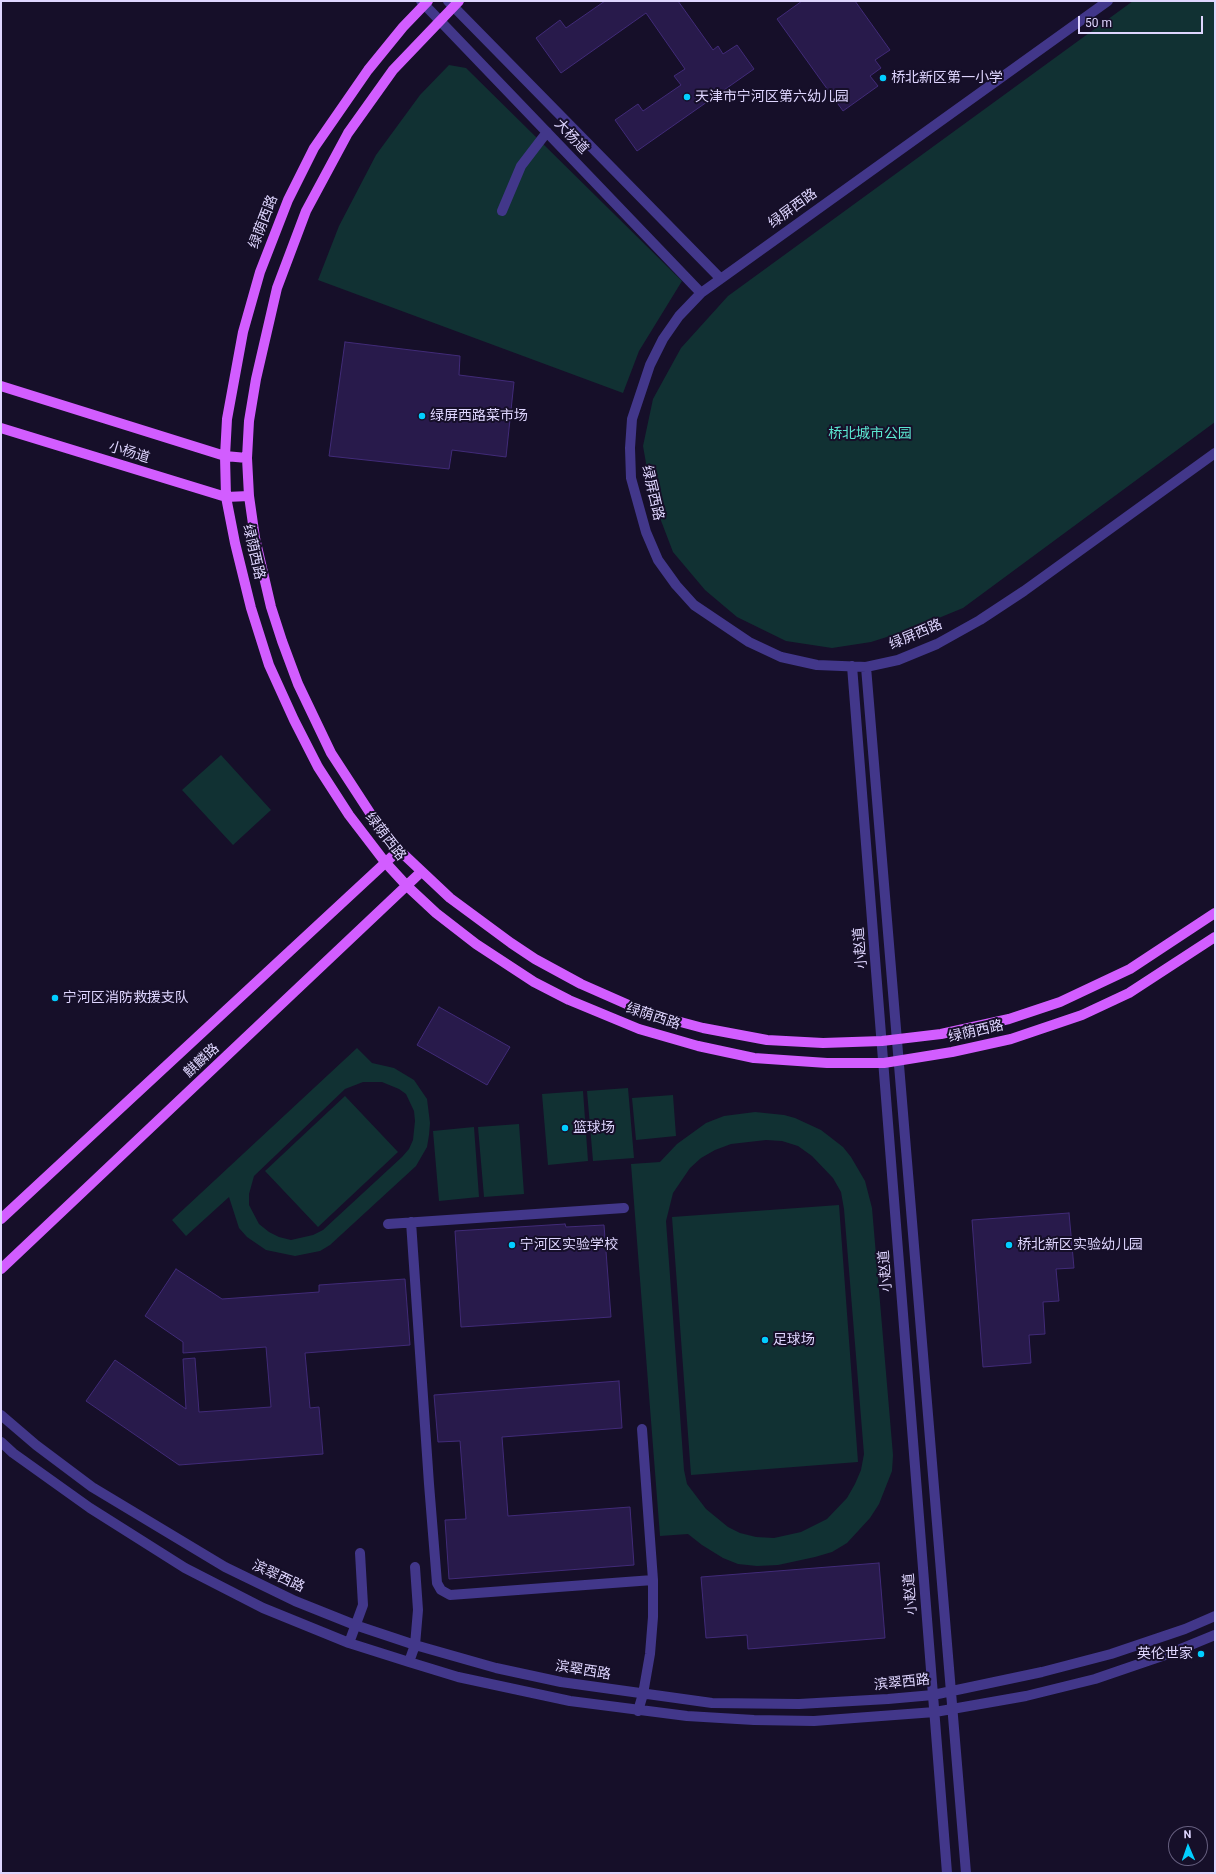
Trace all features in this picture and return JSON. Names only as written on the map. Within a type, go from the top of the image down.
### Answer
[{"type":"main road","name":"绿荫西路","points":[[425,2],[368,70],[314,148],[288,200],[260,272],[243,332],[227,420],[225,456],[226,498],[251,608],[269,665],[280,691],[318,767],[349,815],[385,862],[407,886],[453,926],[509,967],[569,1000],[639,1029],[698,1046],[754,1058],[827,1064],[884,1063],[965,1050],[1011,1039],[1082,1015],[1129,993],[1215,937]]},
{"type":"main road","name":"绿荫西路","points":[[454,3],[393,70],[348,133],[306,211],[277,288],[256,379],[249,421],[247,458],[249,496],[255,538],[271,607],[298,684],[331,753],[374,819],[399,850],[450,898],[535,959],[581,984],[640,1010],[703,1028],[767,1040],[823,1043],[897,1040],[972,1028],[1009,1019],[1060,1002],[1130,969],[1215,913]]},
{"type":"main road","name":"小杨道","points":[[1,386],[225,456],[247,458]]},
{"type":"main road","name":"小杨道","points":[[1,428],[226,498],[249,496]]},
{"type":"main road","name":"麒麟路","points":[[1,1219],[399,850]]},
{"type":"main road","name":"麒麟路","points":[[1,1269],[421,872]]},
{"type":"street","name":"绿屏西路","points":[[1108,1],[701,293],[679,316],[663,339],[650,364],[632,419],[630,448],[631,478],[646,532],[658,560],[676,585],[694,605],[749,642],[780,657],[817,666],[866,666],[898,660],[937,644],[980,620],[1024,591],[1215,453]]},
{"type":"street","name":"大杨道","points":[[425,2],[440,20],[701,293]]},
{"type":"street","name":"大杨道","points":[[454,3],[720,278]]},
{"type":"street","points":[[502,211],[521,166],[547,132]]},
{"type":"street","name":"小赵道","points":[[852,666],[948,1873]]},
{"type":"street","name":"小赵道","points":[[866,666],[966,1873]]},
{"type":"street","points":[[388,1224],[624,1208]]},
{"type":"street","points":[[411,1222],[437,1583],[441,1590],[450,1595],[653,1580]]},
{"type":"street","name":"滨翠西路","points":[[1,1415],[36,1445],[92,1487],[225,1567],[295,1601],[355,1625],[414,1646],[496,1668],[561,1682],[712,1702],[758,1704],[841,1702],[933,1695],[1042,1672],[1111,1654],[1185,1629],[1215,1616]]},
{"type":"street","points":[[638,1711],[643,1694],[650,1654],[653,1624],[653,1580],[642,1429]]},
{"type":"street","points":[[1,1442],[13,1453],[90,1508],[185,1568],[263,1608],[349,1642],[458,1677],[509,1689],[638,1711],[754,1720],[814,1721],[953,1710],[1026,1696],[1095,1679],[1171,1653],[1215,1635]]},
{"type":"street","points":[[349,1642],[363,1605],[360,1552]]},
{"type":"street","points":[[409,1662],[414,1646],[418,1610],[415,1567]]},
{"type":"green space","name":"桥北城市公园","points":[[1133,1],[1215,1],[1215,422],[963,608],[912,629],[871,642],[832,648],[786,641],[737,617],[705,590],[673,552],[652,497],[643,446],[653,399],[681,348],[728,296]]},
{"type":"green space","points":[[449,65],[466,68],[682,281],[639,351],[623,393],[318,280],[339,226],[376,155],[420,95]]},
{"type":"green space","points":[[221,755],[271,810],[233,845],[182,790]]},
{"type":"green space","points":[[357,1048],[372,1063],[394,1068],[414,1080],[427,1099],[430,1123],[429,1135],[427,1147],[416,1166],[330,1245],[320,1251],[295,1256],[266,1250],[247,1237],[239,1228],[229,1197],[186,1236],[172,1220]],"holes":[[[363,1082],[382,1082],[399,1089],[406,1094],[414,1111],[415,1121],[413,1140],[409,1149],[323,1230],[313,1235],[291,1240],[279,1237],[269,1232],[259,1224],[249,1205],[249,1194],[254,1176],[345,1089]]]},
{"type":"green space","name":"篮球场","points":[[628,1088],[634,1158],[593,1161],[587,1091]]},
{"type":"green space","name":"篮球场","points":[[583,1091],[588,1161],[548,1165],[542,1094]]},
{"type":"green space","name":"篮球场","points":[[673,1095],[676,1136],[636,1140],[632,1098]]},
{"type":"green space","points":[[345,1096],[398,1152],[318,1227],[265,1171]]},
{"type":"green space","points":[[755,1112],[784,1115],[795,1118],[821,1130],[843,1147],[851,1157],[865,1181],[872,1208],[893,1455],[892,1471],[879,1504],[870,1518],[847,1543],[832,1552],[778,1565],[757,1566],[738,1564],[723,1558],[688,1534],[660,1536],[631,1164],[660,1162],[677,1144],[706,1123],[724,1116]],"holes":[[[766,1140],[782,1141],[798,1146],[812,1156],[833,1178],[841,1192],[844,1209],[864,1454],[861,1470],[855,1484],[847,1498],[827,1519],[801,1532],[774,1538],[756,1537],[740,1533],[728,1527],[706,1509],[687,1484],[684,1470],[666,1221],[673,1193],[690,1168],[701,1158],[715,1150],[731,1144]]]},
{"type":"green space","points":[[519,1124],[524,1194],[484,1197],[478,1127]]},
{"type":"green space","points":[[474,1127],[479,1197],[439,1201],[433,1131]]},
{"type":"green space","name":"足球场","points":[[839,1205],[858,1462],[691,1475],[672,1217]]},
{"type":"building","points":[[605,1],[678,1],[713,50],[718,46],[723,54],[737,45],[754,69],[637,151],[615,120],[638,104],[643,111],[681,85],[674,76],[685,69],[646,13],[561,73],[536,38],[560,20],[566,28]]},
{"type":"building","points":[[802,1],[855,1],[890,50],[875,60],[881,68],[870,76],[878,86],[843,111],[777,19]]},
{"type":"building","name":"绿屏西路菜市场","points":[[345,342],[460,356],[459,375],[514,382],[506,457],[452,450],[449,469],[329,456]]},
{"type":"building","points":[[439,1007],[510,1047],[487,1085],[417,1045]]},
{"type":"building","points":[[1069,1213],[1074,1268],[1056,1269],[1059,1301],[1043,1302],[1045,1334],[1029,1335],[1031,1363],[983,1367],[972,1220]]},
{"type":"building","points":[[565,1224],[566,1227],[604,1225],[611,1317],[461,1327],[455,1231]]},
{"type":"building","points":[[176,1269],[222,1299],[319,1292],[319,1285],[405,1279],[410,1345],[305,1353],[310,1408],[319,1407],[323,1454],[179,1465],[86,1401],[115,1360],[186,1409],[183,1359],[195,1358],[199,1412],[271,1407],[266,1347],[183,1353],[183,1342],[145,1316]]},
{"type":"building","points":[[619,1381],[622,1428],[502,1437],[508,1516],[630,1507],[634,1565],[449,1579],[445,1520],[466,1519],[460,1441],[438,1442],[434,1395]]},
{"type":"building","points":[[879,1563],[885,1638],[748,1649],[747,1635],[706,1638],[701,1577]]},
{"type":"place","name":"桥北新区第一小学","points":[[883,78]]},
{"type":"place","name":"天津市宁河区第六幼儿园","points":[[687,97]]},
{"type":"place","name":"绿屏西路菜市场","points":[[422,416]]},
{"type":"place","name":"宁河区消防救援支队","points":[[55,998]]},
{"type":"place","name":"篮球场","points":[[565,1128]]},
{"type":"place","name":"宁河区实验学校","points":[[512,1245]]},
{"type":"place","name":"桥北新区实验幼儿园","points":[[1009,1245]]},
{"type":"place","name":"足球场","points":[[765,1340]]},
{"type":"place","name":"英伦世家","points":[[1201,1654]]}]
